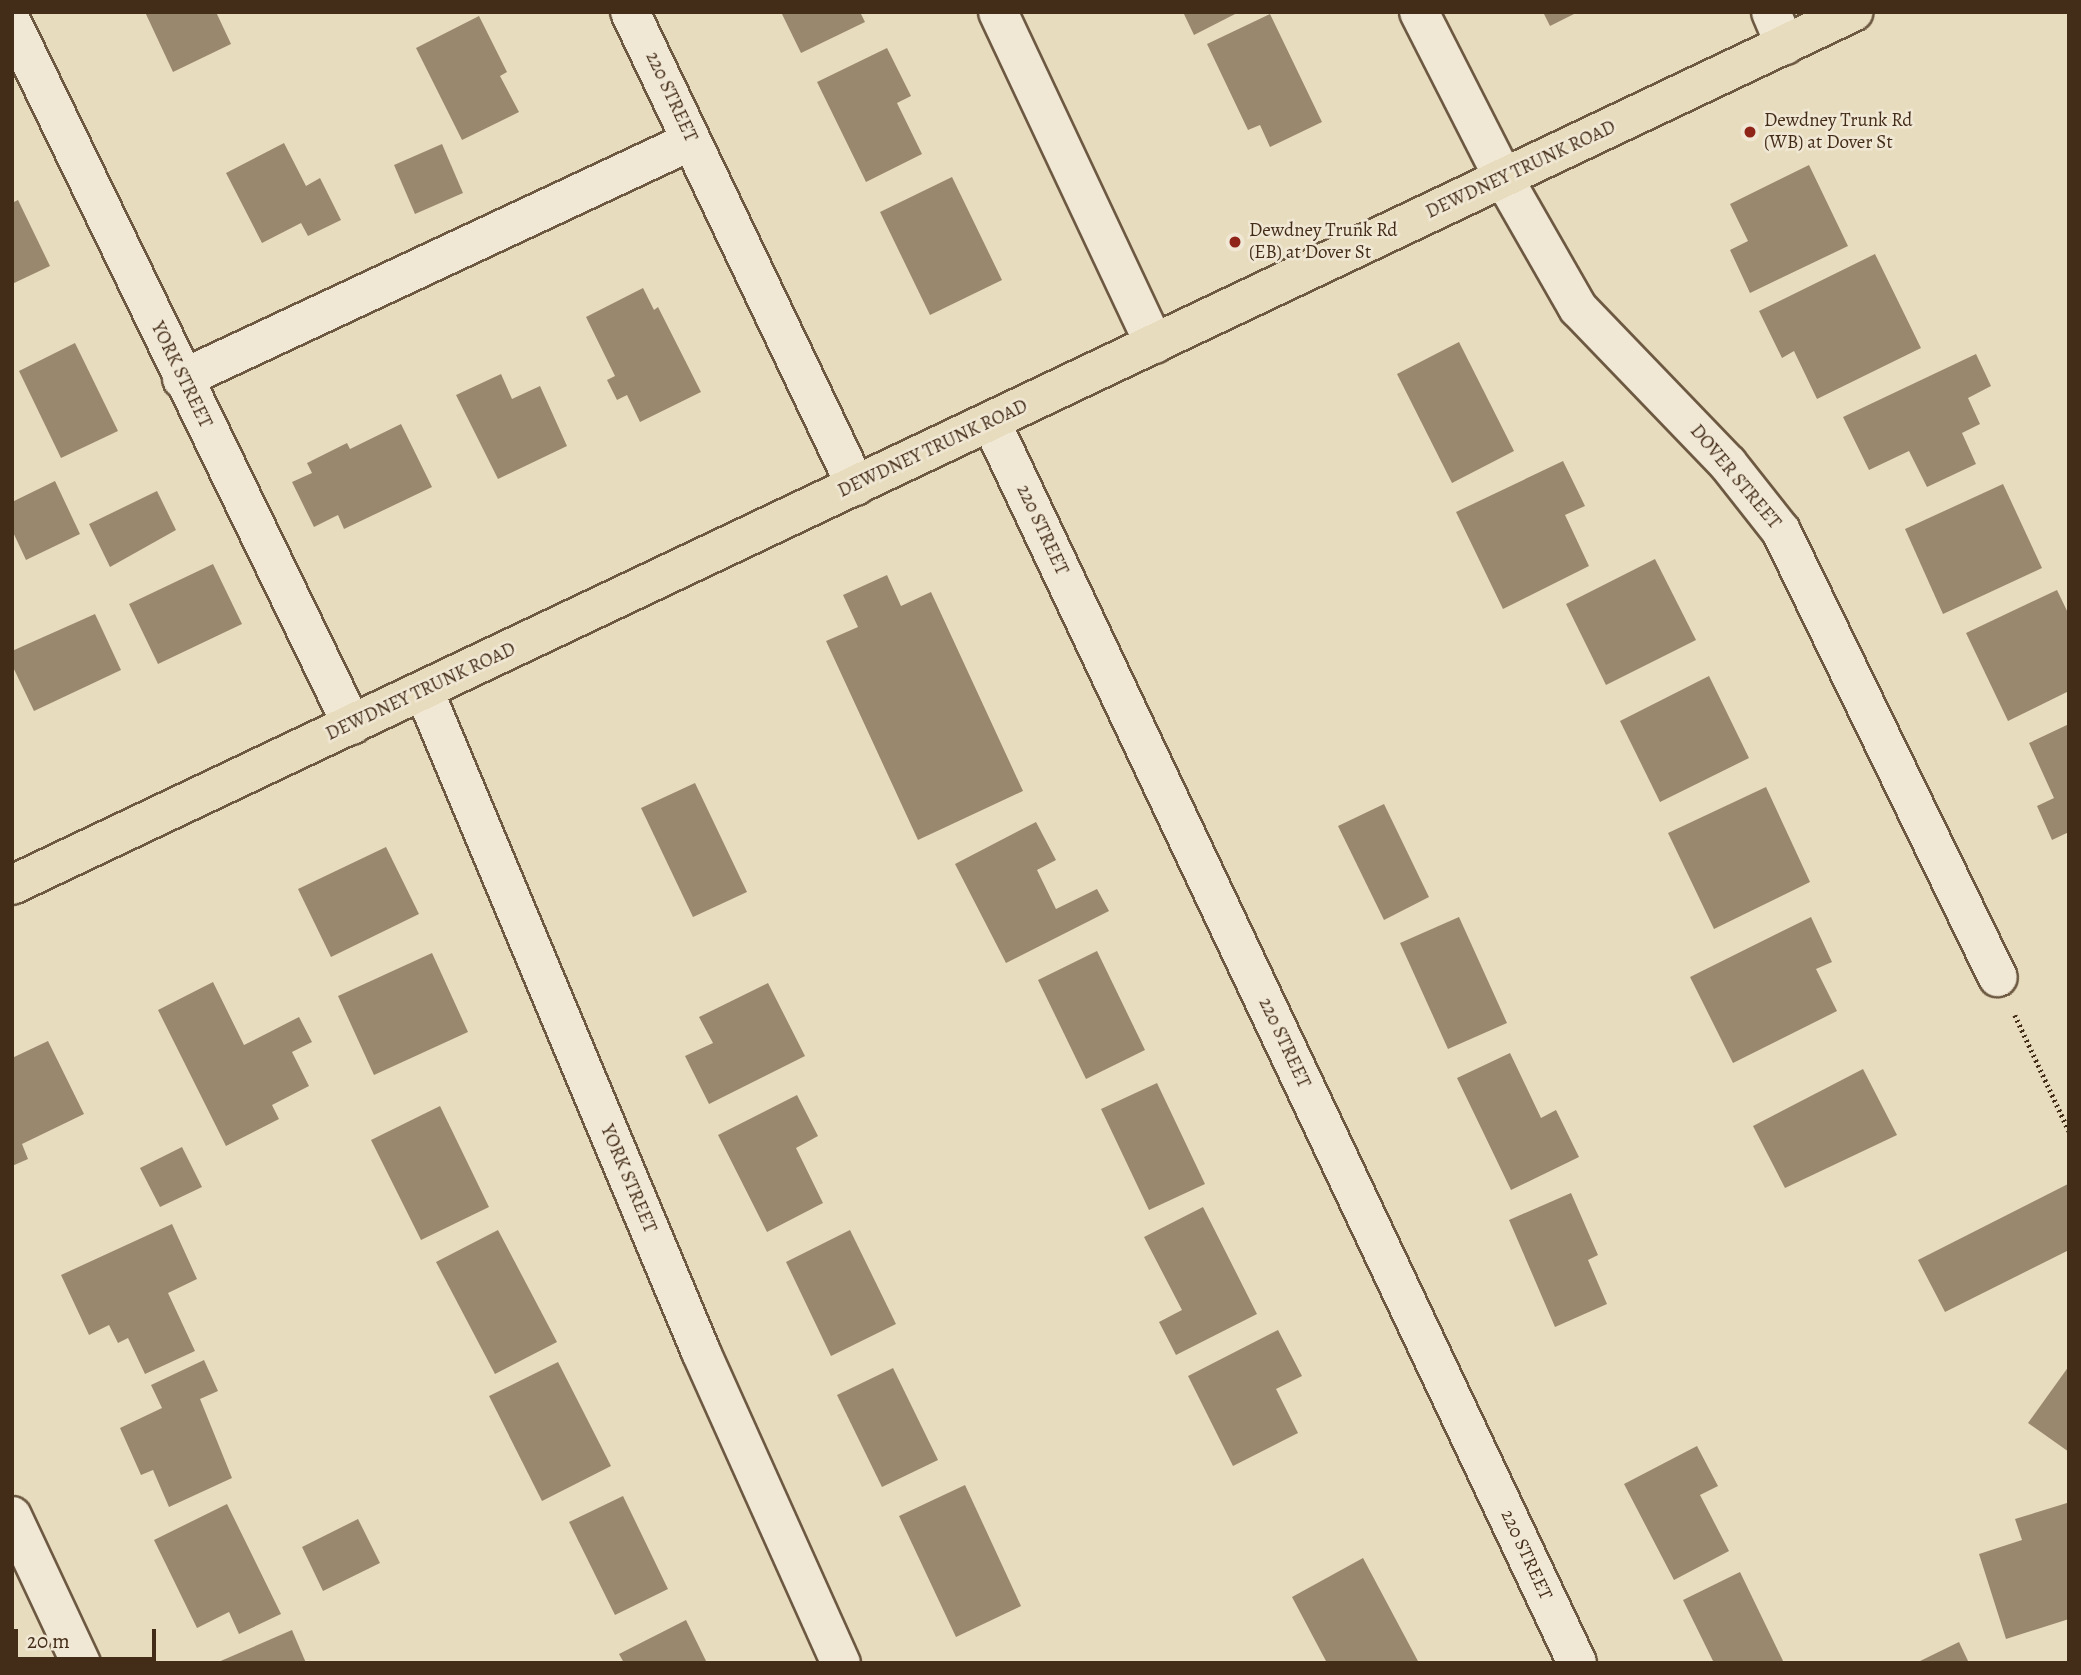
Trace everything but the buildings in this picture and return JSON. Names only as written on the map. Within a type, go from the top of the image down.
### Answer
[{"type":"main road","name":"DEWDNEY TRUNK ROAD","points":[[12,885],[1504,179],[1778,28],[1853,12]]},
{"type":"street","name":"220 STREET","points":[[630,12],[856,485]]},
{"type":"street","points":[[998,12],[1154,344]]},
{"type":"street","name":"DOVER STREET","points":[[1419,12],[1504,179],[1578,309],[1728,464],[1781,531],[1998,977]]},
{"type":"street","name":"YORK STREET","points":[[12,23],[182,379],[352,725]]},
{"type":"street","points":[[182,379],[691,141]]},
{"type":"street","name":"220 STREET","points":[[991,422],[1577,1663]]},
{"type":"street","name":"YORK STREET","points":[[424,691],[701,1352],[842,1663]]},
{"type":"street","points":[[12,1516],[81,1663]]},
{"type":"path","points":[[1998,977],[2069,1131]]},
{"type":"place","name":"Dewdney Trunk Rd (WB) at Dover St","points":[[1750,132]]},
{"type":"place","name":"Dewdney Trunk Rd (EB) at Dover St","points":[[1235,242]]}]
